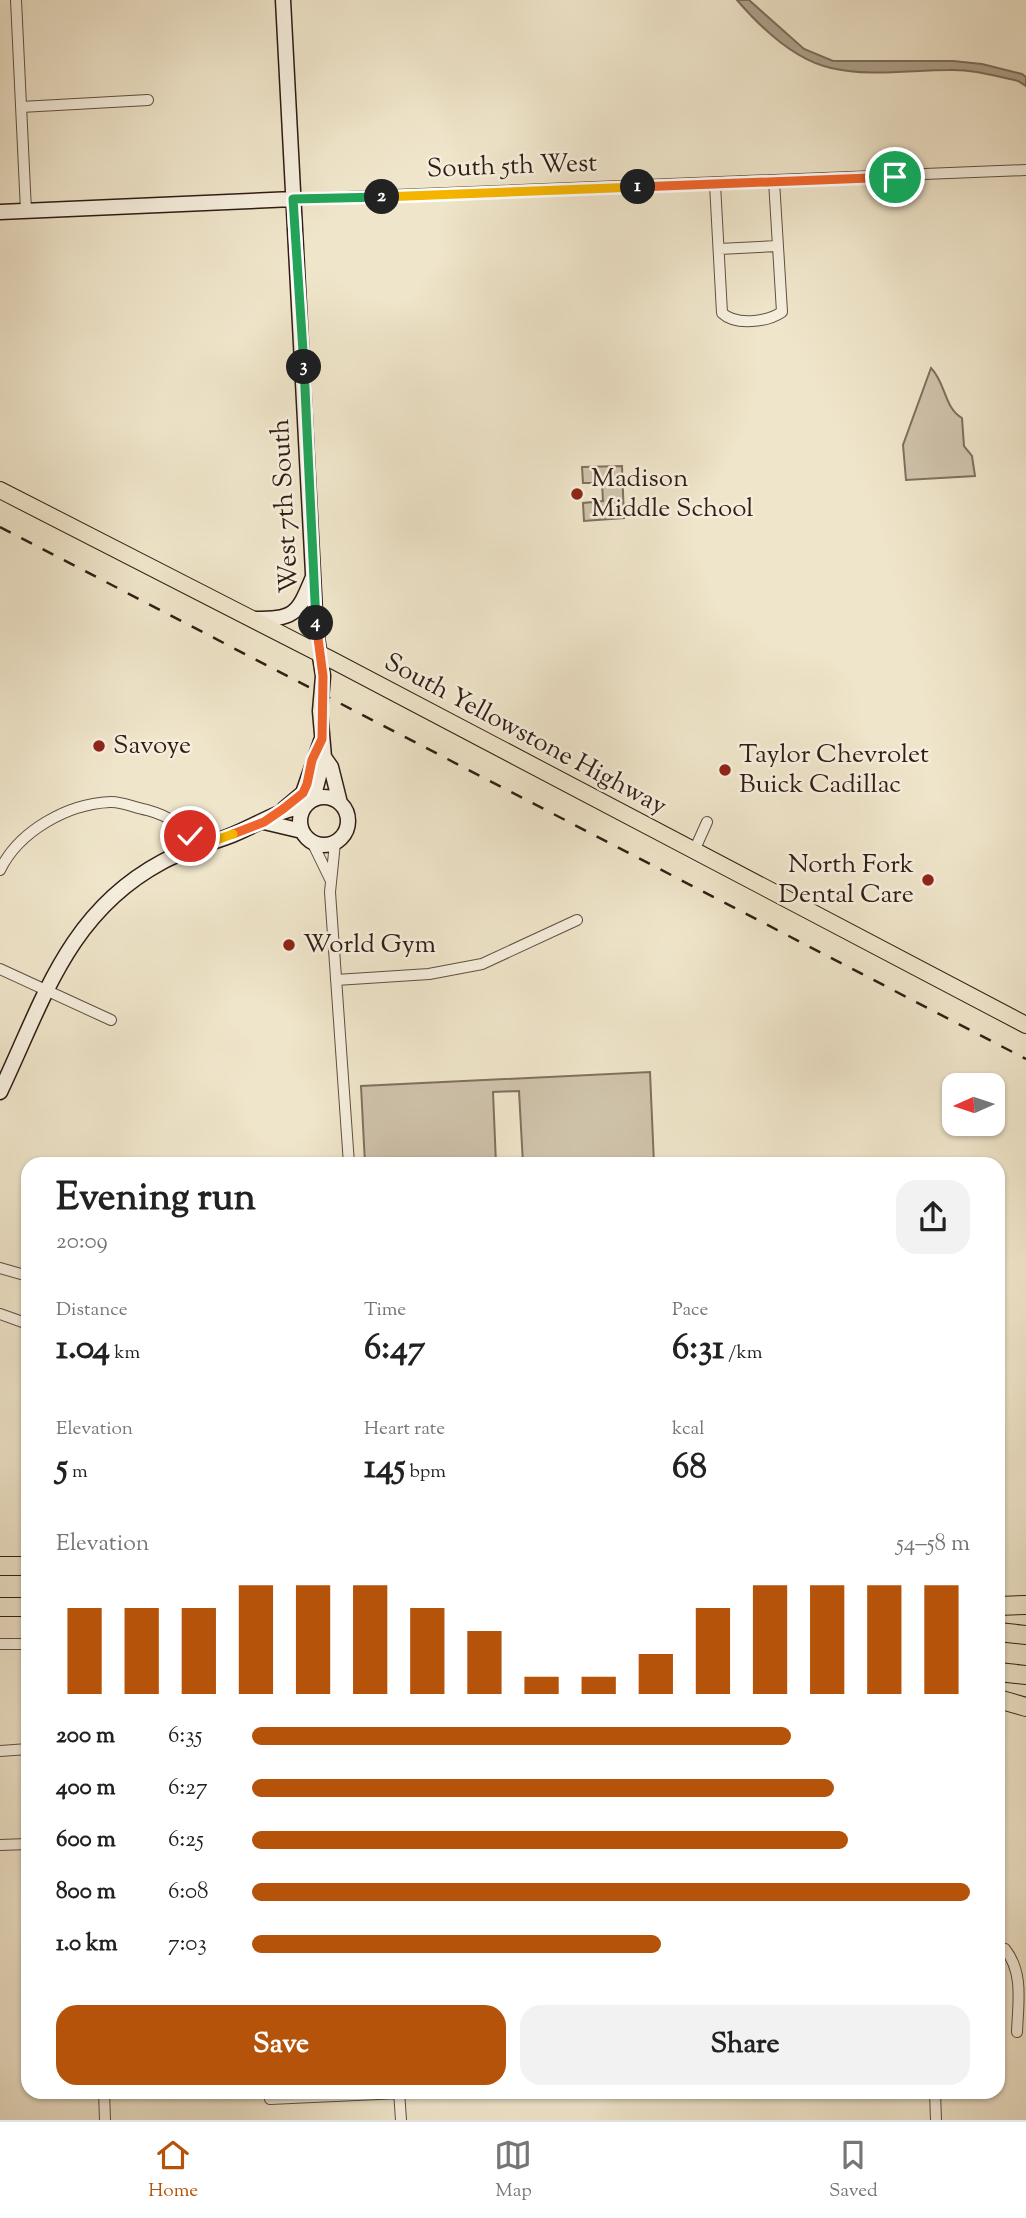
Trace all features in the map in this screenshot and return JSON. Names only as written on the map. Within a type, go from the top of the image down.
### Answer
[{"type":"highway","points":[[0,1566],[21,1566]]},
{"type":"highway","points":[[1005,1606],[1026,1605]]},
{"type":"highway","points":[[0,1607],[21,1607]]},
{"type":"highway","points":[[1005,1633],[1026,1635]]},
{"type":"highway","points":[[1005,1673],[1026,1675]]},
{"type":"highway","points":[[1005,1701],[1026,1707]]},
{"type":"main road","name":"South Yellowstone Highway","points":[[0,490],[1026,1025]]},
{"type":"street","points":[[16,0],[26,211]]},
{"type":"street","name":"West 7th South","points":[[283,0],[319,654],[323,676],[324,757],[309,802]]},
{"type":"street","points":[[21,107],[148,100]]},
{"type":"street","name":"South 5th West","points":[[0,212],[1026,170]]},
{"type":"street","points":[[715,184],[722,313],[729,320],[753,320],[772,319],[782,312],[774,181]]},
{"type":"street","points":[[719,249],[778,246]]},
{"type":"street","points":[[250,619],[284,618],[294,614],[301,606],[315,572]]},
{"type":"street","points":[[0,1092],[44,989],[73,941],[112,896],[147,871],[194,848],[264,822],[283,809],[303,793],[311,773],[312,760],[322,739]]},
{"type":"street","name":"West 7th South","points":[[324,757],[331,767],[340,803]]},
{"type":"street","points":[[283,809],[330,797],[340,803],[348,822],[343,837],[328,846],[313,844]]},
{"type":"street","points":[[0,870],[31,832],[70,811],[112,802],[164,814],[190,836],[194,848]]},
{"type":"street","points":[[309,802],[300,817],[302,831],[313,844],[330,879]]},
{"type":"street","points":[[264,822],[302,831]]},
{"type":"street","points":[[694,851],[707,822]]},
{"type":"street","points":[[335,843],[330,879],[349,1157]]},
{"type":"street","points":[[336,980],[429,974],[482,964],[577,920]]},
{"type":"street","points":[[1,972],[111,1020]]},
{"type":"street","points":[[0,1268],[21,1274]]},
{"type":"street","points":[[0,1314],[21,1322]]},
{"type":"street","points":[[0,1644],[21,1644]]},
{"type":"street","points":[[0,1751],[21,1750]]},
{"type":"street","points":[[0,1845],[21,1844]]},
{"type":"street","points":[[1005,1950],[1015,1962],[1018,1987],[1017,2032]]},
{"type":"street","points":[[104,2099],[105,2120]]},
{"type":"street","points":[[400,2099],[401,2120]]},
{"type":"street","points":[[935,2099],[936,2120]]},
{"type":"shaded area","points":[[737,0],[749,0],[804,49],[833,61],[953,61],[982,64],[1022,74],[1026,77],[1026,86],[1018,81],[984,73],[958,70],[875,73],[845,71],[817,64],[779,42]]},
{"type":"shaded area","points":[[931,368],[940,381],[948,402],[962,418],[964,446],[972,456],[975,476],[906,480],[903,445]]},
{"type":"shaded area","points":[[622,466],[624,518],[584,521],[583,503],[603,501],[602,483],[583,483],[582,467]]},
{"type":"shaded area","points":[[650,1072],[654,1157],[523,1157],[519,1091],[493,1092],[496,1157],[365,1157],[361,1086]]},
{"type":"railway","points":[[0,527],[1026,1059]]},
{"type":"place","name":"Madison Middle School","points":[[577,494]]},
{"type":"place","name":"Savoye","points":[[99,746]]},
{"type":"place","name":"Taylor Chevrolet Buick Cadillac","points":[[725,770]]},
{"type":"place","name":"North Fork Dental Care","points":[[928,880]]},
{"type":"place","name":"World Gym","points":[[289,945]]},
{"type":"route","points":[[190,836],[194,848],[264,822],[283,809],[303,793],[311,773],[312,760],[322,739],[320,711],[323,676],[316,631],[300,290],[293,199],[895,177]]}]
